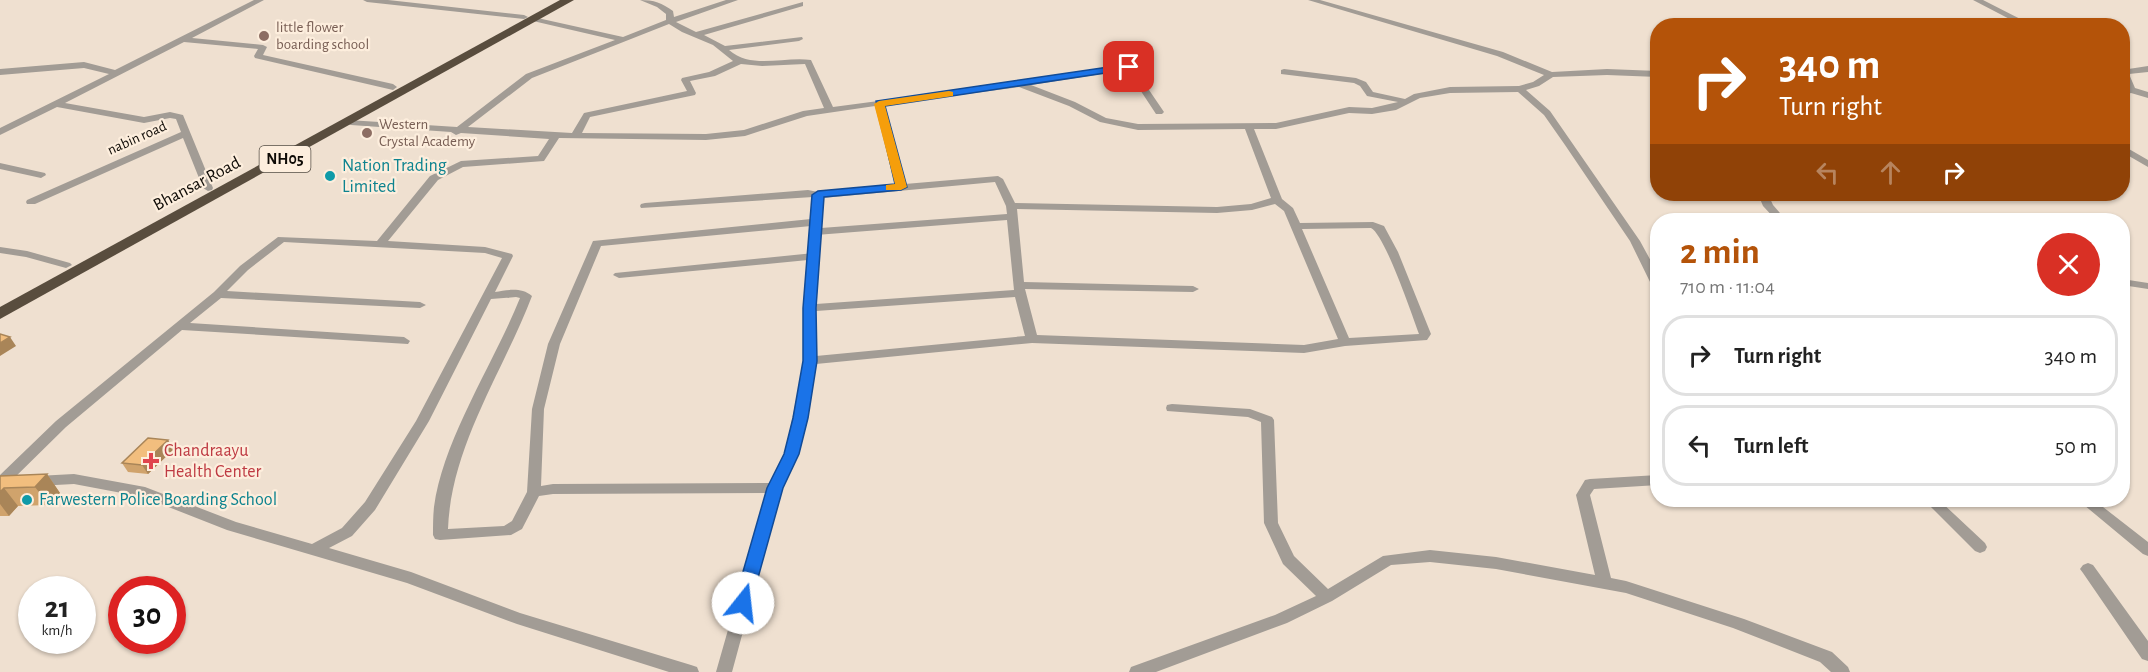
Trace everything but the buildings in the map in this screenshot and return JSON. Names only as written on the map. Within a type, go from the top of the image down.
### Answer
[{"type":"highway","name":"Bhansar Road","points":[[0,314],[351,122],[530,18],[552,0]]},
{"type":"highway","name":"Bhansar Road","points":[[0,301],[393,87],[568,0]]},
{"type":"street","points":[[0,132],[260,0]]},
{"type":"street","points":[[367,0],[530,18],[623,39]]},
{"type":"street","points":[[644,0],[660,5],[670,13],[670,21],[676,28],[725,48],[740,61]]},
{"type":"street","points":[[456,132],[529,76],[670,21],[735,0]]},
{"type":"street","points":[[1312,0],[1500,54],[1551,75],[1607,72],[1650,74]]},
{"type":"street","points":[[1977,0],[2014,18]]},
{"type":"street","points":[[695,35],[800,4]]},
{"type":"street","points":[[182,39],[263,47],[258,56],[393,87]]},
{"type":"street","points":[[725,48],[799,39]]},
{"type":"street","points":[[575,136],[587,115],[692,93],[685,80],[712,74],[740,61],[808,62],[830,110]]},
{"type":"street","points":[[0,72],[84,65],[106,68],[117,73]]},
{"type":"street","points":[[351,122],[456,132],[706,137],[745,133],[806,113],[1129,67],[1159,112]]},
{"type":"street","points":[[2130,71],[2148,69]]},
{"type":"street","points":[[1284,72],[1356,81],[1363,84],[1370,94],[1404,101]]},
{"type":"street","points":[[1020,84],[1072,104],[1103,120],[1138,127],[1249,127],[1276,126],[1312,120],[1349,110],[1372,111],[1396,107],[1417,96],[1449,90],[1520,89],[1536,84],[1551,75]]},
{"type":"street","points":[[1520,89],[1547,113],[1635,241],[1650,270]]},
{"type":"street","points":[[2130,92],[2148,95]]},
{"type":"street","points":[[57,104],[144,120],[170,115],[180,117],[208,188]]},
{"type":"street","points":[[879,104],[901,187]]},
{"type":"street","points":[[1249,127],[1277,200],[1289,210],[1294,226],[1333,309],[1345,342]]},
{"type":"street","name":"nabin road","points":[[31,202],[186,133]]},
{"type":"street","points":[[381,244],[434,178],[460,164],[541,159],[555,137],[534,135]]},
{"type":"street","points":[[2130,153],[2148,164]]},
{"type":"street","points":[[0,166],[41,175]]},
{"type":"street","points":[[645,206],[789,194],[818,195],[998,179],[1012,211],[1020,289],[1032,339]]},
{"type":"street","points":[[724,672],[775,488],[792,454],[810,361],[810,308],[818,195]]},
{"type":"street","points":[[488,296],[517,292],[526,296],[451,468],[439,523],[440,535],[506,531],[517,525],[534,492],[538,409],[554,344],[597,243],[1012,211],[1217,210],[1252,207],[1277,200]]},
{"type":"street","points":[[810,361],[1032,339],[1304,349],[1345,342],[1418,340],[1425,334],[1393,252],[1380,228],[1373,225],[1294,226]]},
{"type":"street","points":[[0,483],[61,424],[218,294],[244,268],[282,239],[485,250],[508,256],[422,421],[370,507],[347,532],[312,550]]},
{"type":"street","points":[[0,250],[27,254],[66,265]]},
{"type":"street","points":[[619,275],[814,256]]},
{"type":"street","points":[[2130,283],[2148,286]]},
{"type":"street","points":[[810,308],[1020,289],[1193,289]]},
{"type":"street","points":[[218,294],[420,306]]},
{"type":"street","points":[[179,326],[404,341]]},
{"type":"street","points":[[1172,408],[1250,413],[1267,420],[1270,523],[1288,560],[1327,597]]},
{"type":"street","points":[[0,483],[74,479],[145,492],[232,526],[411,578],[517,618],[692,672]]},
{"type":"street","points":[[1605,584],[1583,495],[1590,484],[1650,480]]},
{"type":"street","points":[[534,492],[553,489],[775,488]]},
{"type":"street","points":[[1938,507],[1980,547]]},
{"type":"street","points":[[2094,507],[2148,550]]},
{"type":"street","points":[[1137,672],[1281,618],[1327,597],[1388,560],[1430,556],[1496,563],[1626,588],[1737,623],[1826,657],[1842,672]]},
{"type":"street","points":[[2088,569],[2148,654]]},
{"type":"slow traffic","points":[[890,188],[901,187],[879,104],[949,94]]},
{"type":"place","name":"little flower boarding school","points":[[264,36]]},
{"type":"place","name":"Western Crystal Academy","points":[[367,133]]},
{"type":"place","name":"Nation Trading Limited","points":[[330,176]]},
{"type":"place","name":"Chandraayu Health Center","points":[[151,461]]},
{"type":"place","name":"Farwestern Police Boarding School","points":[[27,500]]},
{"type":"route","points":[[743,603],[775,488],[792,454],[801,418],[810,361],[810,308],[818,195],[901,187],[879,104],[1129,67]]}]
